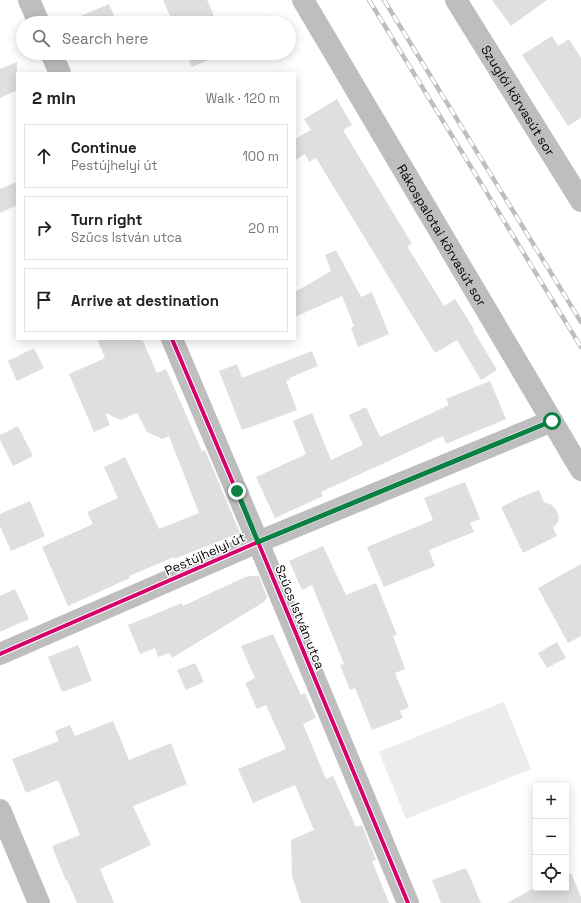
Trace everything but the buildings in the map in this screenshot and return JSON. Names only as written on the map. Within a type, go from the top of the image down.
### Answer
[{"type":"street","points":[[29,0],[36,16]]},
{"type":"street","name":"Rákospalotai körvasút sor","points":[[303,0],[581,470]]},
{"type":"street","name":"Szuglói körvasút sor","points":[[456,0],[581,201]]},
{"type":"street","points":[[55,60],[60,72]]},
{"type":"street","name":"Szűcs István utca","points":[[172,340],[408,903]]},
{"type":"street","name":"Pestújhelyi út","points":[[0,654],[258,542],[552,421]]},
{"type":"street","points":[[0,810],[39,903]]},
{"type":"shaded area","points":[[504,702],[531,769],[406,819],[379,752]]},
{"type":"railway","points":[[369,0],[581,347]]},
{"type":"railway","points":[[384,0],[581,322]]},
{"type":"cycle path","points":[[172,340],[408,903]]},
{"type":"cycle path","points":[[0,654],[258,542],[552,421]]},
{"type":"route","points":[[237,491],[258,542],[552,421]]}]
